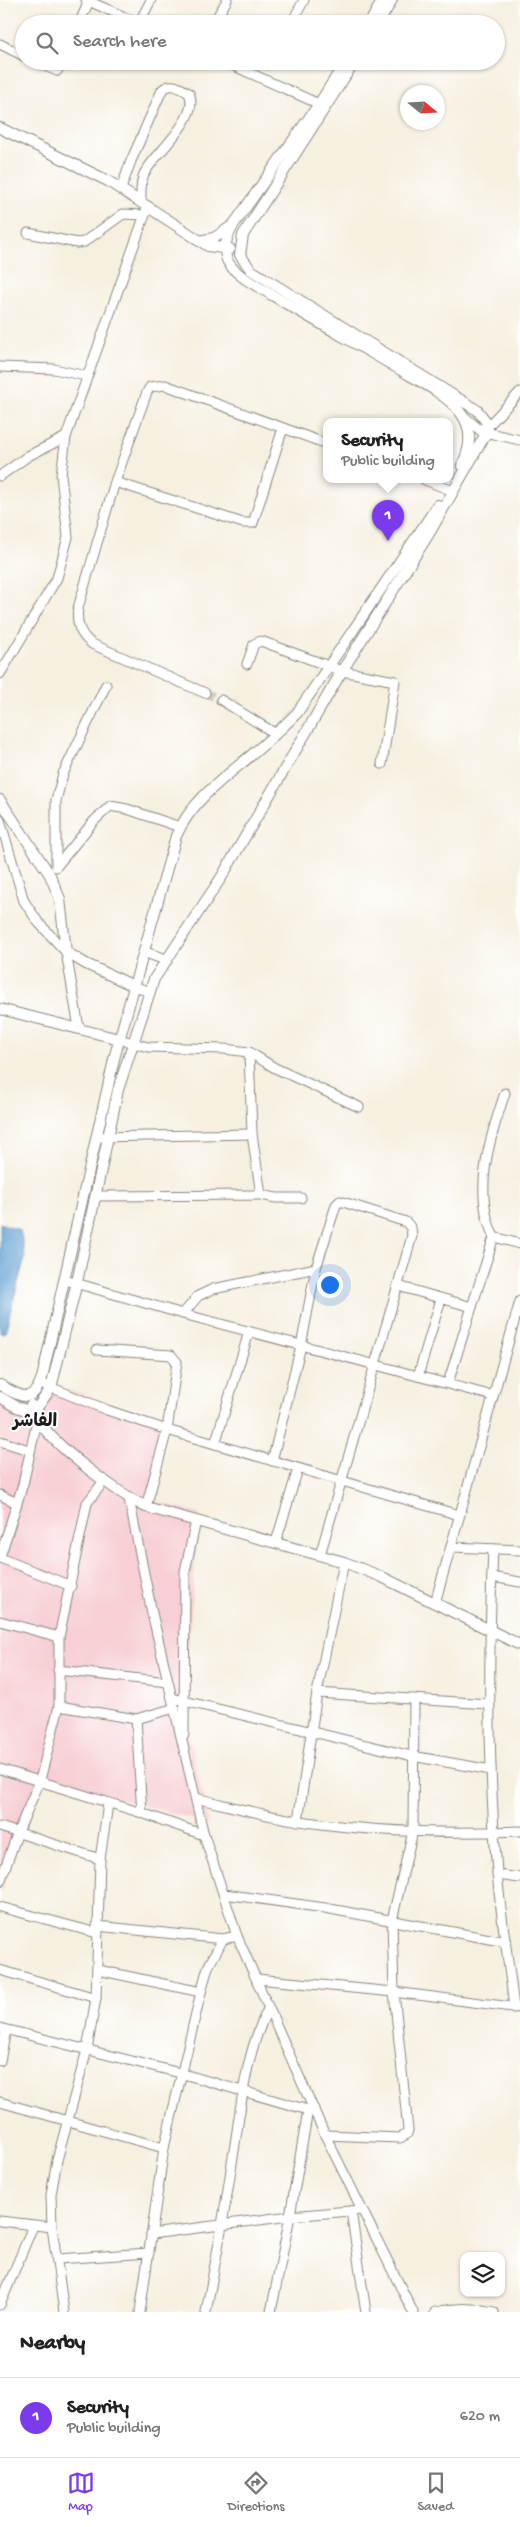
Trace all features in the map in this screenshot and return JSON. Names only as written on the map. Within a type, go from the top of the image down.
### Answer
[{"type":"street","points":[[144,15],[151,0]]},
{"type":"street","points":[[218,15],[227,0]]},
{"type":"street","points":[[296,15],[304,0]]},
{"type":"street","points":[[374,15],[383,0]]},
{"type":"street","points":[[383,15],[392,0]]},
{"type":"street","points":[[83,15],[88,1],[121,15]]},
{"type":"street","points":[[0,44],[15,52]]},
{"type":"street","points":[[243,70],[319,104]]},
{"type":"street","points":[[340,70],[319,104],[228,234],[225,249],[230,265],[243,276],[477,410],[487,430]]},
{"type":"street","points":[[349,70],[243,236],[239,250],[242,260],[251,270],[410,376],[460,412],[476,428],[520,440]]},
{"type":"street","points":[[0,674],[57,578],[62,564],[68,537],[61,475],[66,437],[145,208],[143,176],[156,156],[178,134],[192,102],[189,93],[170,85],[162,90],[131,161],[122,189]]},
{"type":"street","points":[[0,128],[122,189],[145,208],[208,246],[239,250]]},
{"type":"street","points":[[28,233],[77,243],[84,242],[123,214],[145,208]]},
{"type":"street","points":[[199,241],[214,238],[234,224]]},
{"type":"street","points":[[0,367],[54,369],[86,376]]},
{"type":"street","points":[[205,692],[92,644],[79,630],[76,620],[116,482],[147,392],[156,385],[165,385],[323,443]]},
{"type":"street","points":[[0,1385],[20,1396],[29,1396],[36,1393],[40,1383],[65,1280],[96,1137],[131,1044],[148,992],[166,960],[220,878],[342,672],[398,573],[487,430],[520,392]]},
{"type":"street","points":[[451,490],[466,459],[470,444],[468,429],[460,412]]},
{"type":"street","points":[[116,482],[243,523],[253,523],[283,428]]},
{"type":"street","points":[[0,476],[28,456],[66,437]]},
{"type":"street","points":[[433,483],[451,490]]},
{"type":"street","points":[[71,1586],[0,1558],[24,1484],[35,1414],[51,1388],[66,1330],[108,1137],[120,1039],[180,827],[192,808],[219,781],[276,734],[297,713],[398,573]]},
{"type":"street","points":[[247,664],[257,641],[330,666],[342,672],[391,679],[396,683],[382,764]]},
{"type":"street","points":[[56,866],[56,800],[63,774],[106,685]]},
{"type":"street","points":[[221,700],[276,734]]},
{"type":"street","points":[[0,800],[50,875],[60,899],[66,952],[79,1028]]},
{"type":"street","points":[[50,875],[94,821],[110,806],[128,809],[180,827]]},
{"type":"street","points":[[0,820],[24,901],[38,922],[66,952],[86,964],[148,992]]},
{"type":"street","points":[[144,952],[166,960]]},
{"type":"street","points":[[0,1009],[79,1028],[120,1039],[131,1044],[249,1052],[275,1068],[358,1107]]},
{"type":"street","points":[[249,1052],[252,1134],[261,1195]]},
{"type":"street","points":[[448,1383],[494,1237],[484,1209],[484,1186],[497,1115],[505,1093]]},
{"type":"street","points":[[96,1137],[252,1134]]},
{"type":"street","points":[[95,1196],[261,1195],[276,1198],[301,1198]]},
{"type":"street","points":[[272,1461],[301,1346],[316,1268],[336,1205],[340,1201],[406,1222],[411,1228],[412,1236],[320,1555]]},
{"type":"street","points":[[79,1214],[91,1216]]},
{"type":"street","points":[[494,1237],[520,1244]]},
{"type":"street","points":[[183,1314],[198,1296],[213,1289],[316,1268]]},
{"type":"street","points":[[65,1280],[249,1332],[493,1396]]},
{"type":"street","points":[[398,1286],[472,1307]]},
{"type":"street","points":[[418,1376],[441,1299]]},
{"type":"street","points":[[435,1603],[493,1396],[510,1338],[518,1318],[520,1302]]},
{"type":"street","points":[[54,1326],[66,1330]]},
{"type":"street","points":[[215,1444],[249,1332]]},
{"type":"street","points":[[510,1338],[520,1340]]},
{"type":"street","points":[[97,1350],[170,1355],[177,1362],[167,1430],[146,1507]]},
{"type":"street","points":[[40,1383],[167,1430],[460,1515]]},
{"type":"street","points":[[29,1396],[35,1414],[63,1448],[130,1499],[146,1507],[344,1562],[382,1577],[520,1645]]},
{"type":"street","points":[[0,1397],[16,1407],[35,1414]]},
{"type":"street","points":[[0,1441],[29,1450]]},
{"type":"street","points":[[276,1542],[298,1468]]},
{"type":"street","points":[[0,1882],[40,1780],[59,1706],[58,1670],[60,1637],[87,1503],[104,1481]]},
{"type":"street","points":[[0,1495],[17,1503]]},
{"type":"street","points":[[130,1499],[168,1682],[204,1835],[237,1936],[311,2109],[413,2312]]},
{"type":"street","points":[[184,1749],[185,1571],[196,1521]]},
{"type":"street","points":[[452,1547],[520,1550]]},
{"type":"street","points":[[256,1979],[394,1992],[517,2008],[497,1874],[494,1832],[489,1704],[489,1630],[493,1549]]},
{"type":"street","points":[[298,1821],[317,1692],[344,1562]]},
{"type":"street","points":[[492,1577],[520,1582]]},
{"type":"street","points":[[0,1621],[60,1637]]},
{"type":"street","points":[[58,1670],[168,1682]]},
{"type":"street","points":[[317,1692],[489,1704]]},
{"type":"street","points":[[172,1698],[412,1756],[491,1770]]},
{"type":"street","points":[[325,2135],[400,2138],[407,2134],[394,1992],[392,1920],[413,1831],[412,1756],[414,1699]]},
{"type":"street","points":[[59,1706],[136,1719],[174,1708]]},
{"type":"street","points":[[136,1719],[142,1813]]},
{"type":"street","points":[[0,1769],[40,1780],[204,1835]]},
{"type":"street","points":[[196,1798],[298,1821],[413,1831],[520,1831]]},
{"type":"street","points":[[64,2312],[52,2227],[52,2178],[87,2050],[96,1998],[100,1859],[108,1804]]},
{"type":"street","points":[[0,1827],[100,1859]]},
{"type":"street","points":[[497,1874],[520,1878]]},
{"type":"street","points":[[224,1894],[325,1908],[506,1942]]},
{"type":"street","points":[[0,1907],[97,1930],[223,1939],[237,1936]]},
{"type":"street","points":[[140,2312],[164,2148],[180,2073],[208,1967],[223,1939]]},
{"type":"street","points":[[0,1970],[96,1998]]},
{"type":"street","points":[[98,1970],[201,1992]]},
{"type":"street","points":[[206,2312],[223,2224],[244,2091],[257,2030],[268,2009]]},
{"type":"street","points":[[0,2061],[3,2029],[180,2073],[311,2109]]},
{"type":"street","points":[[0,2102],[164,2148]]},
{"type":"street","points":[[271,2312],[311,2109]]},
{"type":"street","points":[[151,2234],[290,2216],[362,2210]]},
{"type":"street","points":[[351,2211],[366,2312]]},
{"type":"street","points":[[0,2221],[52,2227]]},
{"type":"street","points":[[0,2305],[33,2226]]},
{"type":"street","points":[[57,2258],[149,2253]]},
{"type":"street","points":[[435,2312],[455,2308],[494,2312]]},
{"type":"shaded area","points":[[57,1387],[162,1419],[154,1501],[199,1514],[183,1707],[209,1824],[44,1778],[0,1894],[0,1400]]},
{"type":"water","points":[[0,1223],[20,1230],[25,1257],[5,1332],[0,1333]]},
{"type":"tunnel","points":[[205,693],[221,700]]},
{"type":"place","name":"Security","points":[[388,541]]},
{"type":"district","name":"الفاشر","points":[[35,1422]]}]
